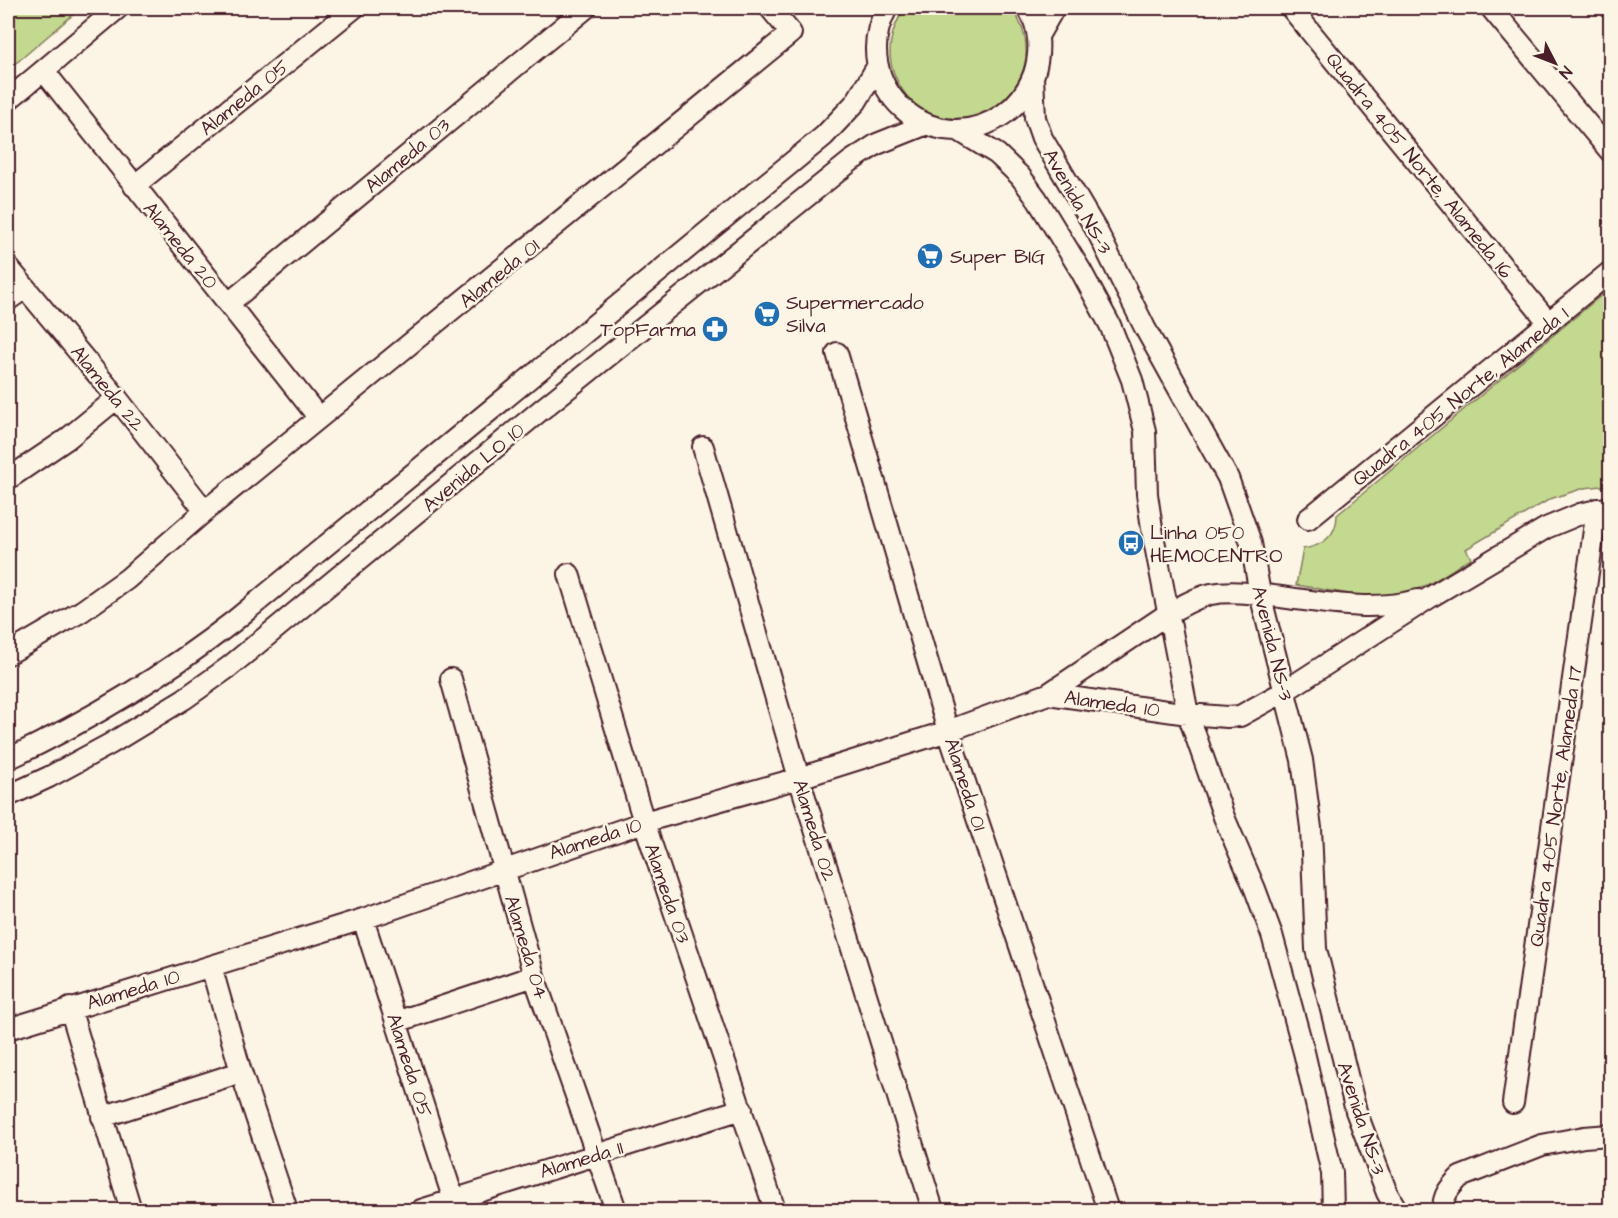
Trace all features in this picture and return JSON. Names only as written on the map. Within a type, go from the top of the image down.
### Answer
[{"type":"street","points":[[8,100],[118,8]]},
{"type":"street","name":"Alameda 05","points":[[134,186],[354,8]]},
{"type":"street","name":"Alameda 03","points":[[229,303],[586,8]]},
{"type":"street","name":"Alameda 01","points":[[206,512],[791,33],[770,8]]},
{"type":"street","name":"Avenida NS-3","points":[[1028,8],[1038,36],[1038,53],[1033,77],[1035,118],[1042,138],[1098,233],[1145,328],[1228,478],[1251,543],[1260,594],[1302,760],[1311,828],[1316,949],[1356,1111],[1387,1193],[1397,1210]]},
{"type":"street","points":[[1038,36],[1054,8]]},
{"type":"street","name":"Quadra 405 Norte, Alameda 16","points":[[1291,8],[1548,323]]},
{"type":"street","points":[[1491,8],[1611,151]]},
{"type":"street","name":"Avenida NS-3","points":[[885,9],[878,27],[876,43],[882,81],[895,101],[913,117],[927,124],[958,129],[981,126],[1002,115],[1021,99],[1033,77]]},
{"type":"street","name":"Avenida LO 10","points":[[8,759],[105,708],[171,667],[254,604],[824,136],[856,102],[878,66]]},
{"type":"street","name":"Alameda 20","points":[[44,71],[319,418]]},
{"type":"street","name":"Avenida LO 10","points":[[8,796],[94,753],[173,706],[213,679],[541,410],[851,161],[877,144],[927,124]]},
{"type":"street","name":"Avenida NS-3","points":[[958,129],[997,154],[1020,176],[1038,199],[1110,325],[1132,380],[1141,408],[1145,431],[1149,515],[1188,714],[1224,818],[1256,889],[1272,935],[1304,1052],[1332,1173],[1332,1210]]},
{"type":"street","name":"Alameda 22","points":[[8,267],[117,398],[206,512]]},
{"type":"street","name":"Quadra 405 Norte, Alameda 1","points":[[1308,519],[1611,272]]},
{"type":"street","points":[[8,300],[25,288]]},
{"type":"street","name":"Alameda 01","points":[[837,353],[948,731],[1108,1210]]},
{"type":"street","points":[[8,479],[67,439],[117,398]]},
{"type":"street","name":"Alameda 02","points":[[703,447],[799,778],[933,1210]]},
{"type":"street","name":"Alameda 10","points":[[8,1029],[363,919],[504,868],[644,822],[799,778],[948,731],[1048,694],[1188,714],[1240,716],[1285,691],[1432,596],[1546,528],[1567,518],[1604,508]]},
{"type":"street","name":"Quadra 405 Norte, Alameda 17","points":[[1513,1103],[1604,508]]},
{"type":"street","points":[[8,654],[82,611],[169,545],[206,512]]},
{"type":"street","name":"Alameda 03","points":[[569,574],[644,822],[775,1210]]},
{"type":"street","points":[[1048,694],[1169,613],[1211,594],[1260,594],[1354,607],[1390,606],[1432,596]]},
{"type":"street","name":"Alameda 04","points":[[451,679],[534,976],[616,1210]]},
{"type":"street","name":"Alameda 05","points":[[363,919],[455,1205]]},
{"type":"street","points":[[211,966],[241,1072],[287,1210]]},
{"type":"street","points":[[396,1022],[534,976]]},
{"type":"street","points":[[70,1008],[131,1210]]},
{"type":"street","points":[[102,1117],[241,1072]]},
{"type":"street","name":"Alameda 11","points":[[421,1210],[455,1205],[598,1154],[742,1109]]},
{"type":"street","points":[[1443,1210],[1443,1199],[1460,1177],[1542,1145],[1611,1135]]},
{"type":"green space","points":[[8,8],[70,8],[75,13],[8,70]]},
{"type":"green space","points":[[905,8],[1012,8],[1025,40],[1024,69],[1011,92],[990,109],[964,118],[938,116],[914,103],[895,76],[890,58],[893,32]]},
{"type":"green space","points":[[1610,288],[1610,485],[1584,488],[1550,499],[1466,549],[1471,558],[1431,582],[1406,593],[1365,596],[1296,585],[1303,549],[1327,539],[1334,529],[1337,515]]},
{"type":"place","name":"Super BIG","points":[[930,256]]},
{"type":"place","name":"Supermercado Silva","points":[[767,314]]},
{"type":"place","name":"TopFarma","points":[[715,329]]},
{"type":"place","name":"Linha 050 HEMOCENTRO","points":[[1131,543]]}]
